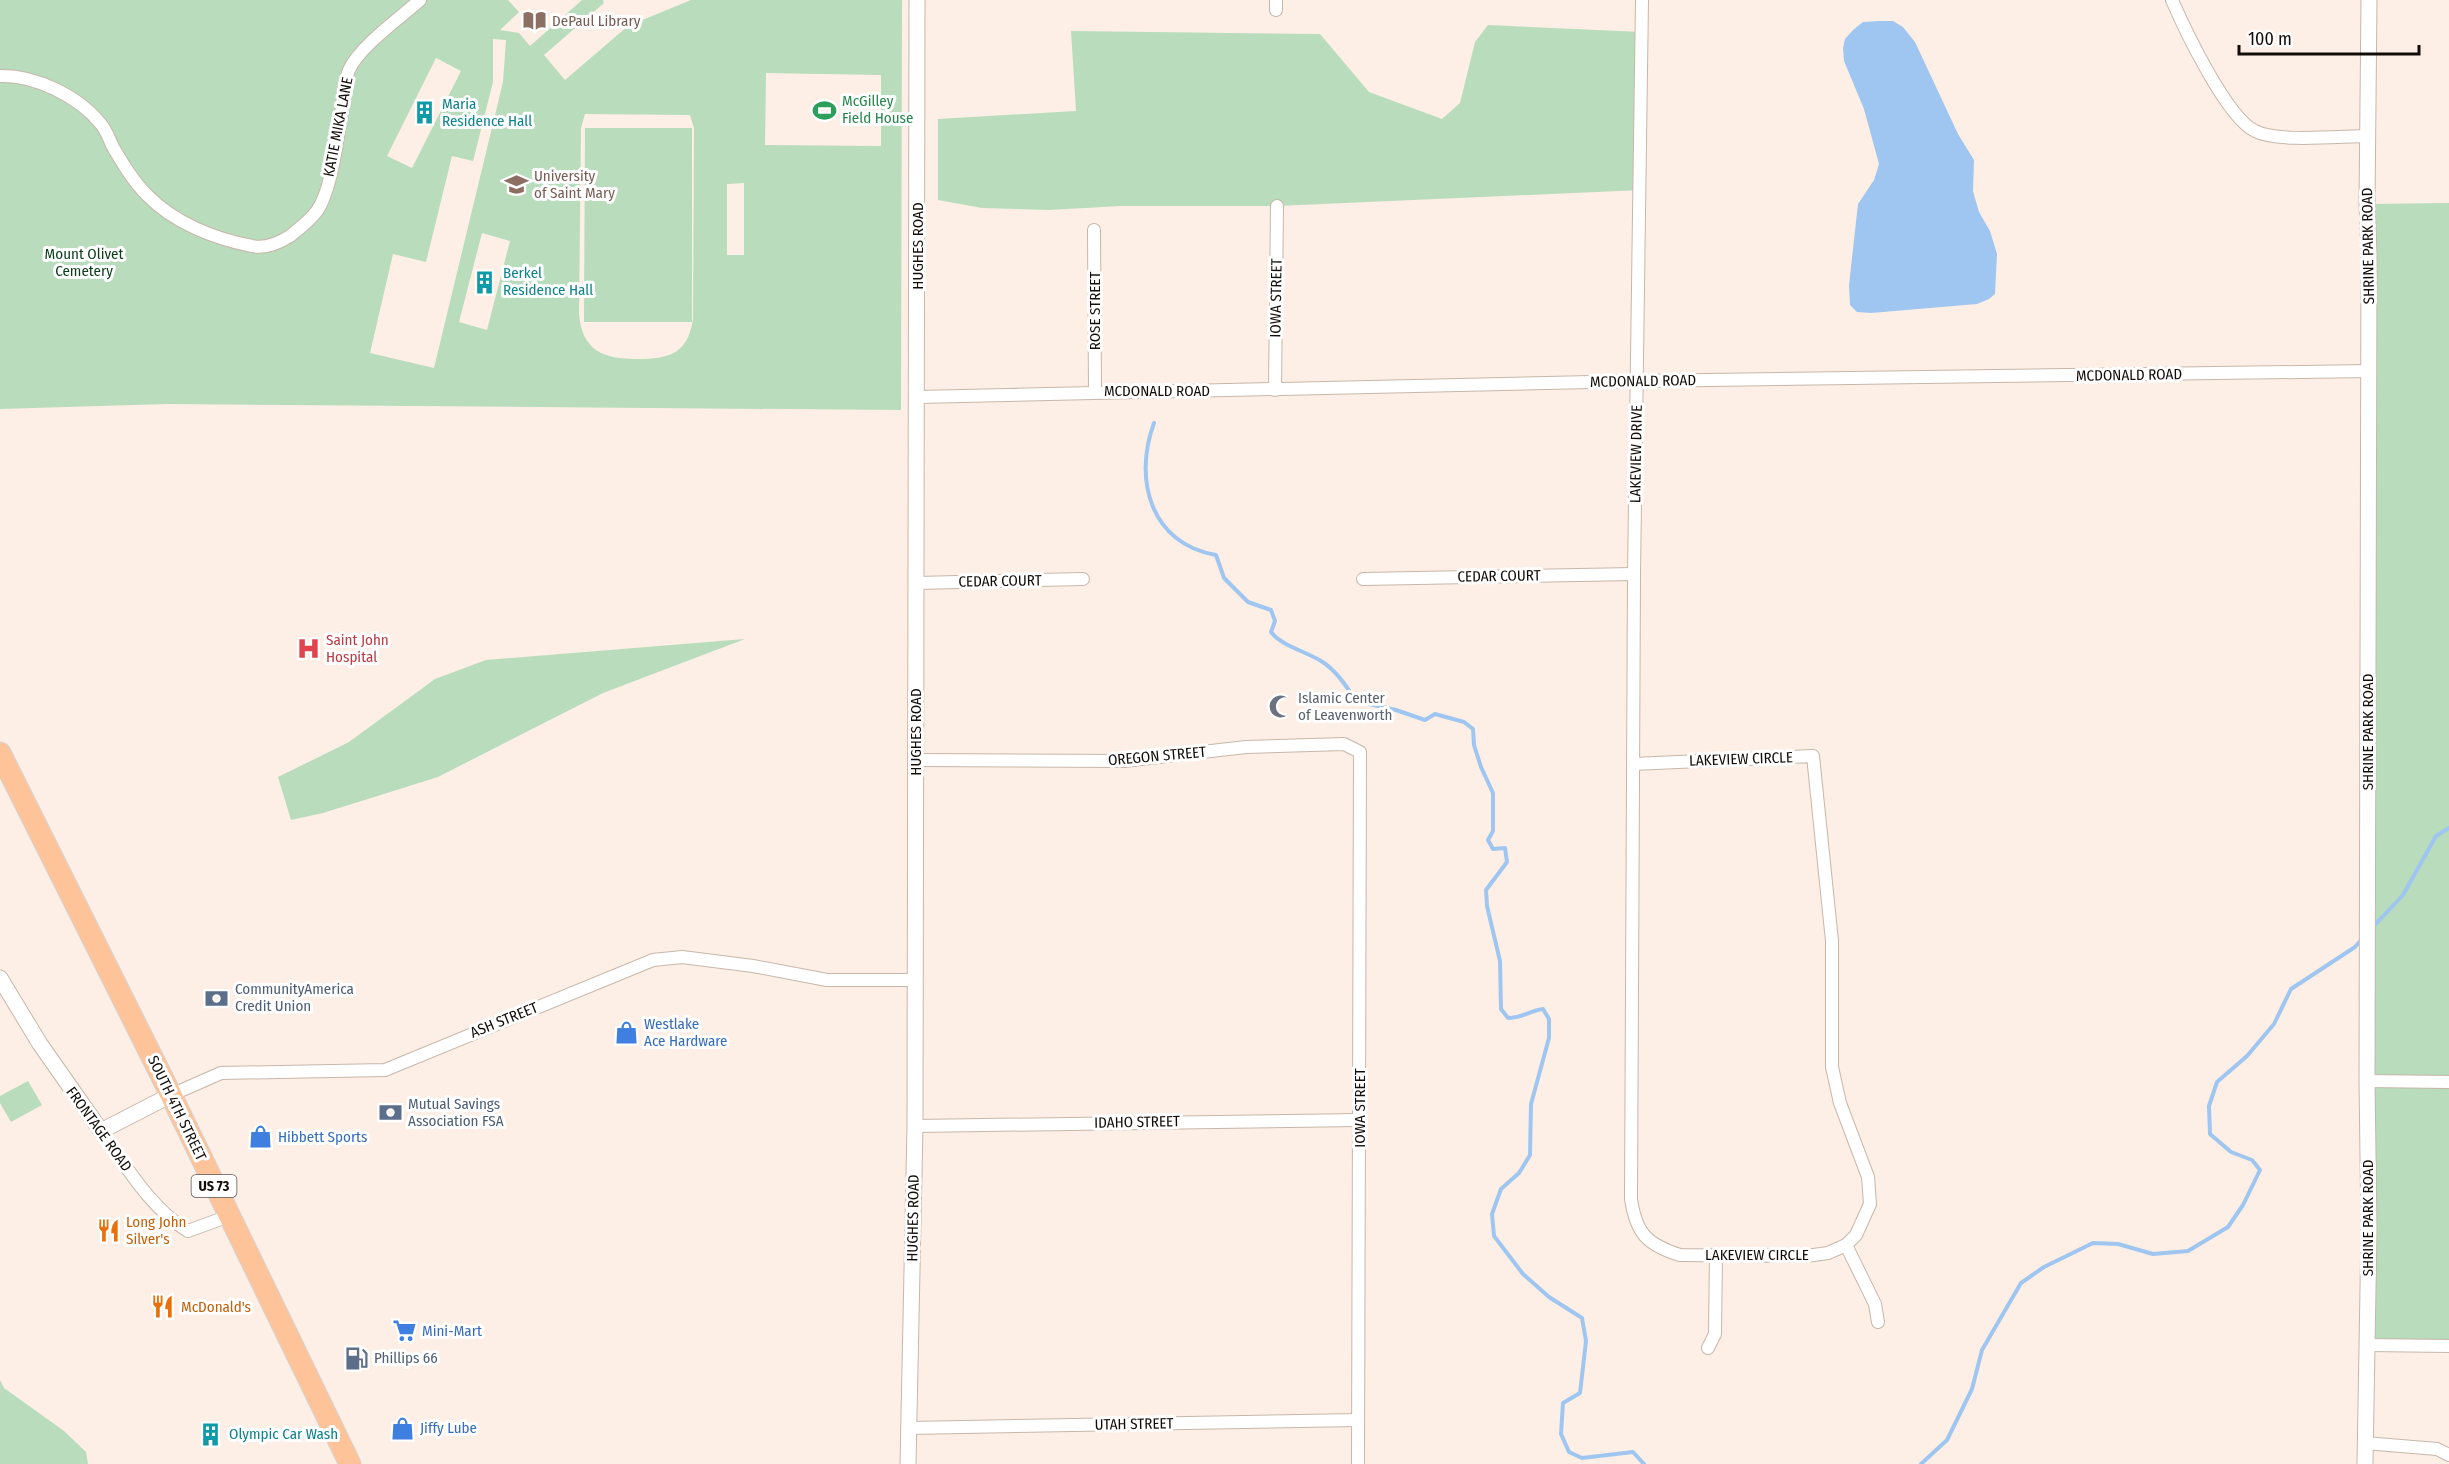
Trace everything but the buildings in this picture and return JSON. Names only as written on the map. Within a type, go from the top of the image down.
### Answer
[{"type":"highway","name":"SOUTH 4TH STREET","points":[[0,753],[171,1095],[350,1464]]},
{"type":"street","name":"KATIE MIKA LANE","points":[[0,76],[15,76],[34,81],[75,100],[100,123],[126,169],[148,196],[179,220],[216,237],[255,247],[278,243],[297,231],[317,210],[330,175],[349,70],[357,57],[420,0]]},
{"type":"street","name":"HUGHES ROAD","points":[[908,1464],[915,1126],[917,0]]},
{"type":"street","name":"LAKEVIEW DRIVE","points":[[1633,764],[1642,0]]},
{"type":"street","points":[[2172,0],[2206,67],[2236,116],[2255,131],[2283,137],[2369,136]]},
{"type":"street","name":"SHRINE PARK ROAD","points":[[2365,1464],[2369,371],[2367,204],[2370,0]]},
{"type":"street","name":"IOWA STREET","points":[[1275,390],[1277,206]]},
{"type":"street","name":"ROSE STREET","points":[[1094,230],[1095,392]]},
{"type":"street","name":"MCDONALD ROAD","points":[[918,397],[1636,381],[2369,371]]},
{"type":"street","name":"CEDAR COURT","points":[[1363,579],[1634,574]]},
{"type":"street","name":"CEDAR COURT","points":[[916,584],[1083,579]]},
{"type":"street","name":"OREGON STREET","points":[[916,760],[1124,761],[1246,747],[1344,744],[1360,752]]},
{"type":"street","name":"IOWA STREET","points":[[1358,1464],[1360,752]]},
{"type":"street","name":"LAKEVIEW CIRCLE","points":[[1813,756],[1832,941],[1832,1067],[1840,1103],[1868,1177],[1870,1204],[1856,1235],[1846,1245],[1828,1253],[1806,1256],[1680,1255],[1660,1249],[1643,1236],[1634,1219],[1631,1199],[1633,764],[1813,756]]},
{"type":"street","name":"ASH STREET","points":[[102,1131],[171,1095],[221,1073],[385,1070],[653,960],[682,957],[753,966],[827,980],[915,980]]},
{"type":"street","name":"FRONTAGE ROAD","points":[[0,978],[40,1044],[137,1181],[172,1222],[188,1231],[229,1216]]},
{"type":"street","points":[[2367,1081],[2449,1082]]},
{"type":"street","name":"IDAHO STREET","points":[[915,1126],[1360,1120]]},
{"type":"street","points":[[1846,1245],[1875,1304],[1878,1322]]},
{"type":"street","points":[[1708,1348],[1715,1334],[1716,1255]]},
{"type":"street","points":[[2367,1345],[2449,1346]]},
{"type":"street","name":"UTAH STREET","points":[[909,1428],[1358,1420]]},
{"type":"street","points":[[2365,1443],[2438,1449],[2449,1455]]},
{"type":"green space","name":"University of Saint Mary","points":[[0,0],[508,0],[519,12],[500,30],[519,33],[530,46],[582,0],[603,0],[604,3],[544,55],[565,80],[628,26],[691,0],[902,0],[901,410],[166,404],[0,409]],"holes":[[[493,39],[506,40],[503,82],[434,368],[370,353],[393,254],[426,262],[452,156],[473,161],[493,82]],[[436,58],[461,71],[412,168],[387,156]],[[766,73],[881,75],[881,146],[765,145]],[[585,114],[690,115],[694,128],[693,319],[687,340],[675,352],[659,358],[625,359],[605,355],[590,344],[585,337],[579,314],[581,128]],[[744,183],[744,255],[727,255],[727,184]],[[482,233],[510,241],[487,330],[459,322]]]},
{"type":"green space","points":[[1488,25],[1642,32],[1641,190],[1277,206],[1121,206],[1048,210],[982,208],[938,200],[938,119],[1076,111],[1071,31],[1320,34],[1369,92],[1442,119],[1460,103],[1475,42]]},
{"type":"green space","points":[[585,128],[692,128],[692,322],[584,322]]},
{"type":"green space","points":[[2449,203],[2449,1346],[2367,1345],[2367,204]]},
{"type":"green space","points":[[745,639],[603,693],[438,777],[323,813],[291,820],[278,777],[349,742],[435,679],[486,660]]},
{"type":"green space","points":[[28,1081],[42,1105],[11,1122],[0,1103],[0,1096]]},
{"type":"green space","points":[[0,1380],[4,1388],[64,1431],[86,1452],[88,1464],[0,1464]]},
{"type":"water","points":[[1893,21],[1903,27],[1915,42],[1958,134],[1974,160],[1973,191],[1979,212],[1990,231],[1997,254],[1995,294],[1977,304],[1871,313],[1857,312],[1850,305],[1849,285],[1858,204],[1874,180],[1879,164],[1864,109],[1844,61],[1843,48],[1845,39],[1863,22]]},
{"type":"waterway","points":[[1154,423],[1148,445],[1147,487],[1162,523],[1176,538],[1194,549],[1216,555],[1224,578],[1248,602],[1271,610],[1275,621],[1271,632],[1275,637],[1332,669],[1356,701],[1396,710],[1425,720],[1435,714],[1464,722],[1473,729],[1474,745],[1493,793],[1493,831],[1488,840],[1493,849],[1505,848],[1507,862],[1486,890],[1487,906],[1500,961],[1501,1009],[1508,1018],[1543,1009],[1549,1019],[1549,1038],[1531,1104],[1530,1155],[1519,1173],[1501,1189],[1492,1214],[1494,1236],[1523,1274],[1549,1297],[1582,1318],[1586,1341],[1580,1393],[1563,1403],[1561,1434],[1569,1452],[1582,1458],[1633,1452],[1644,1464]]},
{"type":"waterway","points":[[2372,928],[2403,895],[2436,836],[2449,828]]},
{"type":"waterway","points":[[1921,1464],[1947,1440],[1972,1389],[1982,1350],[2021,1283],[2044,1267],[2093,1243],[2118,1244],[2153,1254],[2188,1251],[2228,1227],[2243,1205],[2260,1170],[2252,1160],[2231,1152],[2210,1134],[2209,1106],[2217,1082],[2247,1056],[2274,1024],[2291,989],[2355,947],[2363,938]]},
{"type":"place","name":"DePaul Library","points":[[534,21]]},
{"type":"place","name":"McGilley Field House","points":[[824,110]]},
{"type":"place","name":"Maria Residence Hall","points":[[424,113]]},
{"type":"place","name":"University of Saint Mary","points":[[516,185]]},
{"type":"place","name":"Berkel Residence Hall","points":[[485,282]]},
{"type":"place","name":"Saint John Hospital","points":[[308,649]]},
{"type":"place","name":"Islamic Center of Leavenworth","points":[[1280,707]]},
{"type":"place","name":"CommunityAmerica Credit Union","points":[[217,998]]},
{"type":"place","name":"Westlake Ace Hardware","points":[[626,1033]]},
{"type":"place","name":"Mutual Savings Association FSA","points":[[390,1113]]},
{"type":"place","name":"Hibbett Sports","points":[[260,1137]]},
{"type":"place","name":"Long John Silver's","points":[[108,1231]]},
{"type":"place","name":"McDonald's","points":[[163,1307]]},
{"type":"place","name":"Mini-Mart","points":[[404,1331]]},
{"type":"place","name":"Phillips 66","points":[[356,1358]]},
{"type":"place","name":"Jiffy Lube","points":[[402,1428]]},
{"type":"place","name":"Olympic Car Wash","points":[[211,1434]]},
{"type":"park label","name":"Mount Olivet Cemetery","points":[[84,262]]}]
